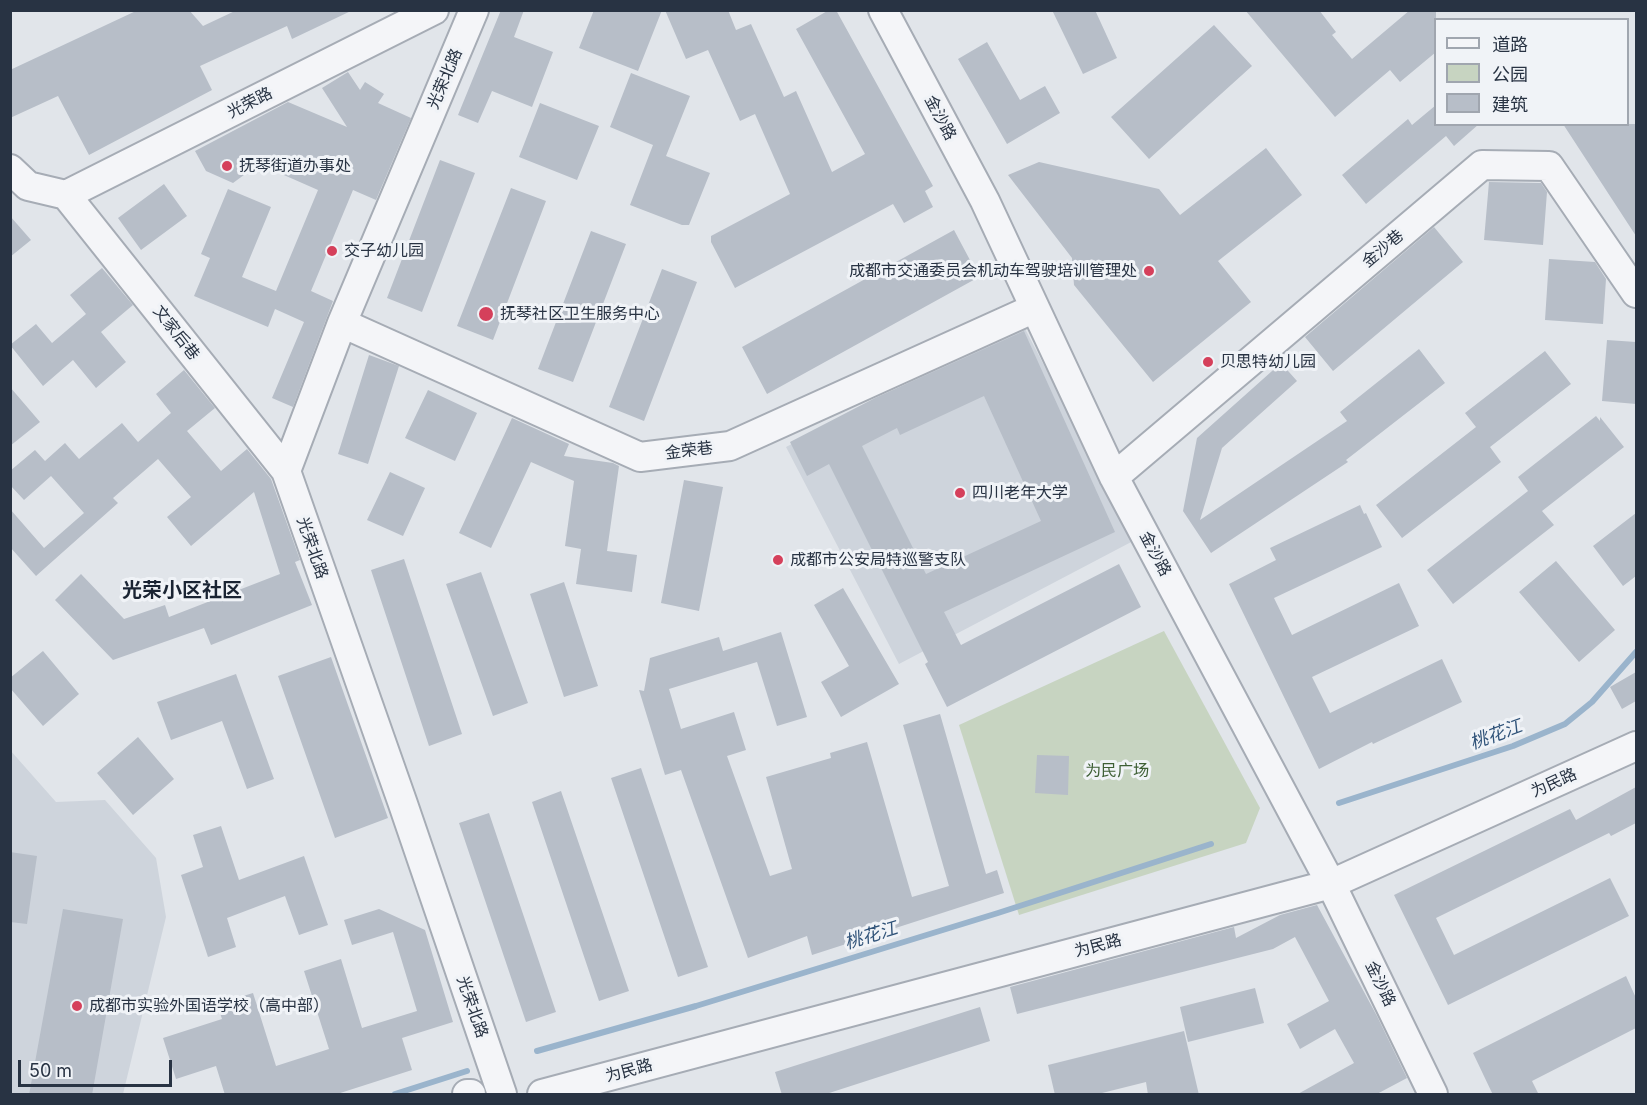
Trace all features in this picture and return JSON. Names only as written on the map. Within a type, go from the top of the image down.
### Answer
[{"type":"street","name":"光荣路","points":[[66,195],[434,10]]},
{"type":"street","name":"光荣北路","points":[[474,10],[342,323],[285,471],[403,804],[502,1095]]},
{"type":"street","name":"金沙路","points":[[882,10],[985,201],[1114,477],[1331,884],[1433,1095]]},
{"type":"street","name":"金沙巷","points":[[1114,477],[1482,165],[1549,166],[1636,293]]},
{"type":"street","points":[[10,169],[28,186],[66,195]]},
{"type":"street","name":"文家后巷","points":[[66,195],[285,471]]},
{"type":"street","name":"金荣巷","points":[[342,323],[640,457],[730,446],[1035,308]]},
{"type":"street","name":"为民路","points":[[542,1095],[1331,884],[1636,746]]},
{"type":"shaded area","name":"四川老年大学","points":[[1022,323],[1135,540],[899,664],[786,447]]},
{"type":"shaded area","name":"成都市实验外国语学校（高中部）","points":[[10,750],[56,802],[105,800],[156,858],[166,917],[123,1094],[11,1094]]},
{"type":"green space","name":"为民广场","points":[[1164,631],[1260,808],[1246,843],[1019,915],[959,725]]},
{"type":"building","points":[[138,10],[189,10],[203,26],[237,10],[353,10],[292,39],[287,26],[200,66],[212,90],[89,155],[58,96],[10,118],[10,70]]},
{"type":"building","points":[[501,10],[524,10],[514,37],[553,52],[532,107],[492,91],[478,123],[458,115]]},
{"type":"building","points":[[594,10],[662,10],[638,71],[579,48]]},
{"type":"building","points":[[665,10],[728,10],[736,30],[751,24],[784,97],[796,91],[832,172],[865,154],[796,29],[829,10],[836,10],[933,186],[925,191],[933,207],[904,223],[893,204],[735,288],[711,242],[711,236],[790,194],[755,114],[740,121],[708,50],[686,59]]},
{"type":"building","points":[[1052,10],[1095,10],[1117,58],[1083,74]]},
{"type":"building","points":[[1245,10],[1319,10],[1336,32],[1332,35],[1352,59],[1410,10],[1436,10],[1434,54],[1400,82],[1390,70],[1335,117]]},
{"type":"building","points":[[1214,25],[1252,66],[1149,159],[1111,117]]},
{"type":"building","points":[[987,42],[1020,100],[1045,86],[1060,113],[1007,144],[958,59]]},
{"type":"building","points":[[348,72],[360,90],[365,82],[384,94],[378,103],[411,118],[376,200],[353,190],[311,291],[333,301],[293,407],[272,398],[304,322],[275,309],[268,327],[194,296],[210,258],[201,254],[228,189],[271,207],[242,277],[276,291],[318,190],[252,161],[248,172],[233,183],[206,171],[195,151],[288,102],[347,127],[322,88]]},
{"type":"building","points":[[631,73],[690,96],[666,156],[710,173],[689,225],[682,225],[630,205],[653,145],[610,127]]},
{"type":"building","points":[[540,103],[599,126],[577,180],[519,157]]},
{"type":"building","points":[[1434,107],[1434,126],[1477,126],[1454,146],[1446,136],[1366,204],[1342,175],[1408,119],[1412,125]]},
{"type":"building","points":[[1629,124],[1636,124],[1636,236],[1564,126],[1629,126]]},
{"type":"building","name":"成都市交通委员会机动车驾驶培训管理处","points":[[1266,148],[1302,195],[1218,261],[1251,302],[1153,382],[1074,285],[1072,258],[1008,175],[1039,162],[1159,189],[1180,215]]},
{"type":"building","points":[[440,160],[475,173],[422,312],[387,298]]},
{"type":"building","points":[[1489,182],[1541,183],[1547,192],[1543,245],[1484,240]]},
{"type":"building","points":[[164,184],[187,216],[141,250],[118,218]]},
{"type":"building","points":[[511,188],[546,201],[493,340],[457,326]]},
{"type":"building","points":[[10,216],[31,240],[10,257]]},
{"type":"building","points":[[1434,227],[1463,262],[1333,371],[1305,337]]},
{"type":"building","points":[[954,230],[979,277],[767,394],[742,347]]},
{"type":"building","points":[[591,231],[626,244],[573,382],[538,369]]},
{"type":"building","points":[[1549,259],[1595,262],[1606,279],[1603,324],[1545,320]]},
{"type":"building","points":[[102,268],[133,305],[101,332],[126,362],[96,388],[73,360],[43,386],[10,345],[36,324],[52,343],[86,314],[70,295]]},
{"type":"building","points":[[662,269],[697,282],[644,421],[609,407]]},
{"type":"building","points":[[1024,331],[1115,532],[944,612],[961,645],[1119,564],[1141,607],[947,707],[925,664],[928,662],[829,464],[807,476],[790,442],[875,398]],"holes":[[[984,396],[1041,521],[926,574],[862,446],[897,428],[900,435]]]},
{"type":"building","points":[[1607,340],[1636,342],[1636,404],[1602,401]]},
{"type":"building","points":[[1419,349],[1445,383],[1346,460],[1348,462],[1211,553],[1183,511],[1197,438],[1281,363],[1297,381],[1222,448],[1200,520],[1347,421],[1340,412]]},
{"type":"building","points":[[1545,351],[1571,384],[1490,447],[1501,462],[1402,538],[1376,505],[1476,427],[1465,413]]},
{"type":"building","points":[[369,355],[399,366],[368,464],[338,454]]},
{"type":"building","points":[[184,370],[215,408],[187,431],[221,471],[247,449],[271,479],[300,560],[295,562],[312,605],[211,645],[204,628],[113,660],[55,600],[81,574],[124,619],[165,605],[169,617],[280,574],[254,492],[191,546],[167,517],[191,497],[158,459],[113,498],[118,503],[36,576],[10,547],[10,509],[44,548],[84,513],[51,476],[24,500],[10,485],[10,471],[35,450],[45,461],[65,443],[79,459],[122,423],[138,442],[171,413],[156,394]]},
{"type":"building","points":[[10,387],[40,422],[10,446]]},
{"type":"building","points":[[428,390],[477,413],[455,461],[405,438]]},
{"type":"building","points":[[1596,416],[1600,421],[1600,417],[1624,447],[1542,511],[1554,525],[1453,604],[1427,570],[1528,491],[1518,477]]},
{"type":"building","points":[[512,418],[569,444],[564,456],[613,463],[619,466],[607,551],[637,555],[632,592],[576,584],[581,549],[565,546],[574,481],[531,462],[491,548],[459,533]]},
{"type":"building","points":[[390,472],[425,488],[403,536],[367,520]]},
{"type":"building","points":[[684,480],[723,487],[699,611],[661,603]]},
{"type":"building","points":[[1360,505],[1382,547],[1274,598],[1292,635],[1399,583],[1419,626],[1312,677],[1330,713],[1442,659],[1462,702],[1373,744],[1372,742],[1319,769],[1229,584],[1276,560],[1270,548]]},
{"type":"building","points":[[1636,513],[1636,576],[1623,586],[1593,546]]},
{"type":"building","points":[[404,559],[462,734],[429,746],[371,570]]},
{"type":"building","points":[[1556,561],[1615,630],[1579,662],[1519,592]]},
{"type":"building","points":[[481,572],[528,703],[493,716],[446,584]]},
{"type":"building","points":[[564,582],[598,686],[564,697],[530,594]]},
{"type":"building","points":[[843,588],[899,684],[841,717],[821,682],[849,666],[814,605]]},
{"type":"building","points":[[781,632],[807,717],[777,726],[757,662],[669,689],[681,729],[734,712],[746,750],[727,756],[770,876],[792,869],[766,777],[831,758],[830,753],[867,742],[912,897],[949,886],[903,725],[940,714],[986,874],[997,870],[1004,893],[812,955],[807,936],[748,958],[681,770],[665,775],[639,690],[644,691],[650,658],[719,637],[723,651]]},
{"type":"building","points":[[43,651],[79,694],[43,726],[10,688],[10,678]]},
{"type":"building","points":[[331,657],[388,818],[335,838],[278,676]]},
{"type":"building","points":[[1636,672],[1636,701],[1622,709],[1610,687]]},
{"type":"building","points":[[236,674],[274,779],[247,789],[222,721],[171,740],[157,702]]},
{"type":"building","points":[[138,737],[174,779],[133,815],[97,773]]},
{"type":"building","points":[[1037,755],[1069,756],[1068,795],[1035,793]]},
{"type":"building","points":[[641,768],[708,967],[678,977],[611,778]]},
{"type":"building","points":[[1636,787],[1636,823],[1611,836],[1609,833],[1436,918],[1454,955],[1610,878],[1629,916],[1448,1005],[1394,895],[1570,809],[1576,820]]},
{"type":"building","points":[[561,791],[629,991],[599,1001],[532,802]]},
{"type":"building","points":[[489,813],[556,1012],[526,1022],[459,823]]},
{"type":"building","points":[[221,826],[239,880],[304,856],[328,925],[299,935],[285,896],[227,918],[236,947],[208,957],[181,875],[203,867],[193,835]]},
{"type":"building","points":[[10,852],[37,856],[27,924],[10,922]]},
{"type":"building","points":[[1317,905],[1377,1016],[1407,1078],[1375,1095],[1296,1095],[1354,1063],[1335,1029],[1300,1049],[1287,1024],[1329,1001],[1295,937],[1273,949],[1017,1014],[1010,987],[1234,927],[1236,938],[1280,915]]},
{"type":"building","points":[[63,909],[123,919],[92,1095],[29,1095]]},
{"type":"building","points":[[379,909],[425,930],[453,1022],[402,1038],[412,1070],[334,1095],[225,1095],[216,1066],[176,1079],[163,1038],[222,1019],[217,1004],[253,993],[276,1066],[329,1049],[304,971],[341,959],[362,1028],[417,1011],[393,932],[352,945],[344,920]]},
{"type":"building","points":[[1626,976],[1636,998],[1636,1028],[1532,1081],[1539,1095],[1493,1095],[1473,1053]]},
{"type":"building","points":[[1255,988],[1264,1023],[1188,1042],[1180,1007]]},
{"type":"building","points":[[980,1007],[990,1041],[823,1095],[782,1095],[775,1072]]},
{"type":"building","points":[[1184,1031],[1199,1095],[1148,1095],[1146,1082],[1094,1095],[1055,1095],[1048,1065]]},
{"type":"waterway","name":"桃花江","points":[[1339,803],[1513,746],[1565,724],[1592,702],[1636,652]]},
{"type":"waterway","name":"桃花江","points":[[537,1051],[696,1006],[998,913],[1211,844]]},
{"type":"waterway","name":"桃花江","points":[[395,1094],[467,1071]]},
{"type":"place","name":"抚琴街道办事处","points":[[227,166]]},
{"type":"place","name":"交子幼儿园","points":[[332,251]]},
{"type":"place","name":"成都市交通委员会机动车驾驶培训管理处","points":[[1149,271]]},
{"type":"place","name":"抚琴社区卫生服务中心","points":[[486,314]]},
{"type":"place","name":"贝思特幼儿园","points":[[1208,362]]},
{"type":"place","name":"四川老年大学","points":[[960,493]]},
{"type":"place","name":"成都市公安局特巡警支队","points":[[778,560]]},
{"type":"place","name":"成都市实验外国语学校（高中部）","points":[[77,1006]]},
{"type":"district","name":"光荣小区社区","points":[[182,591]]}]
